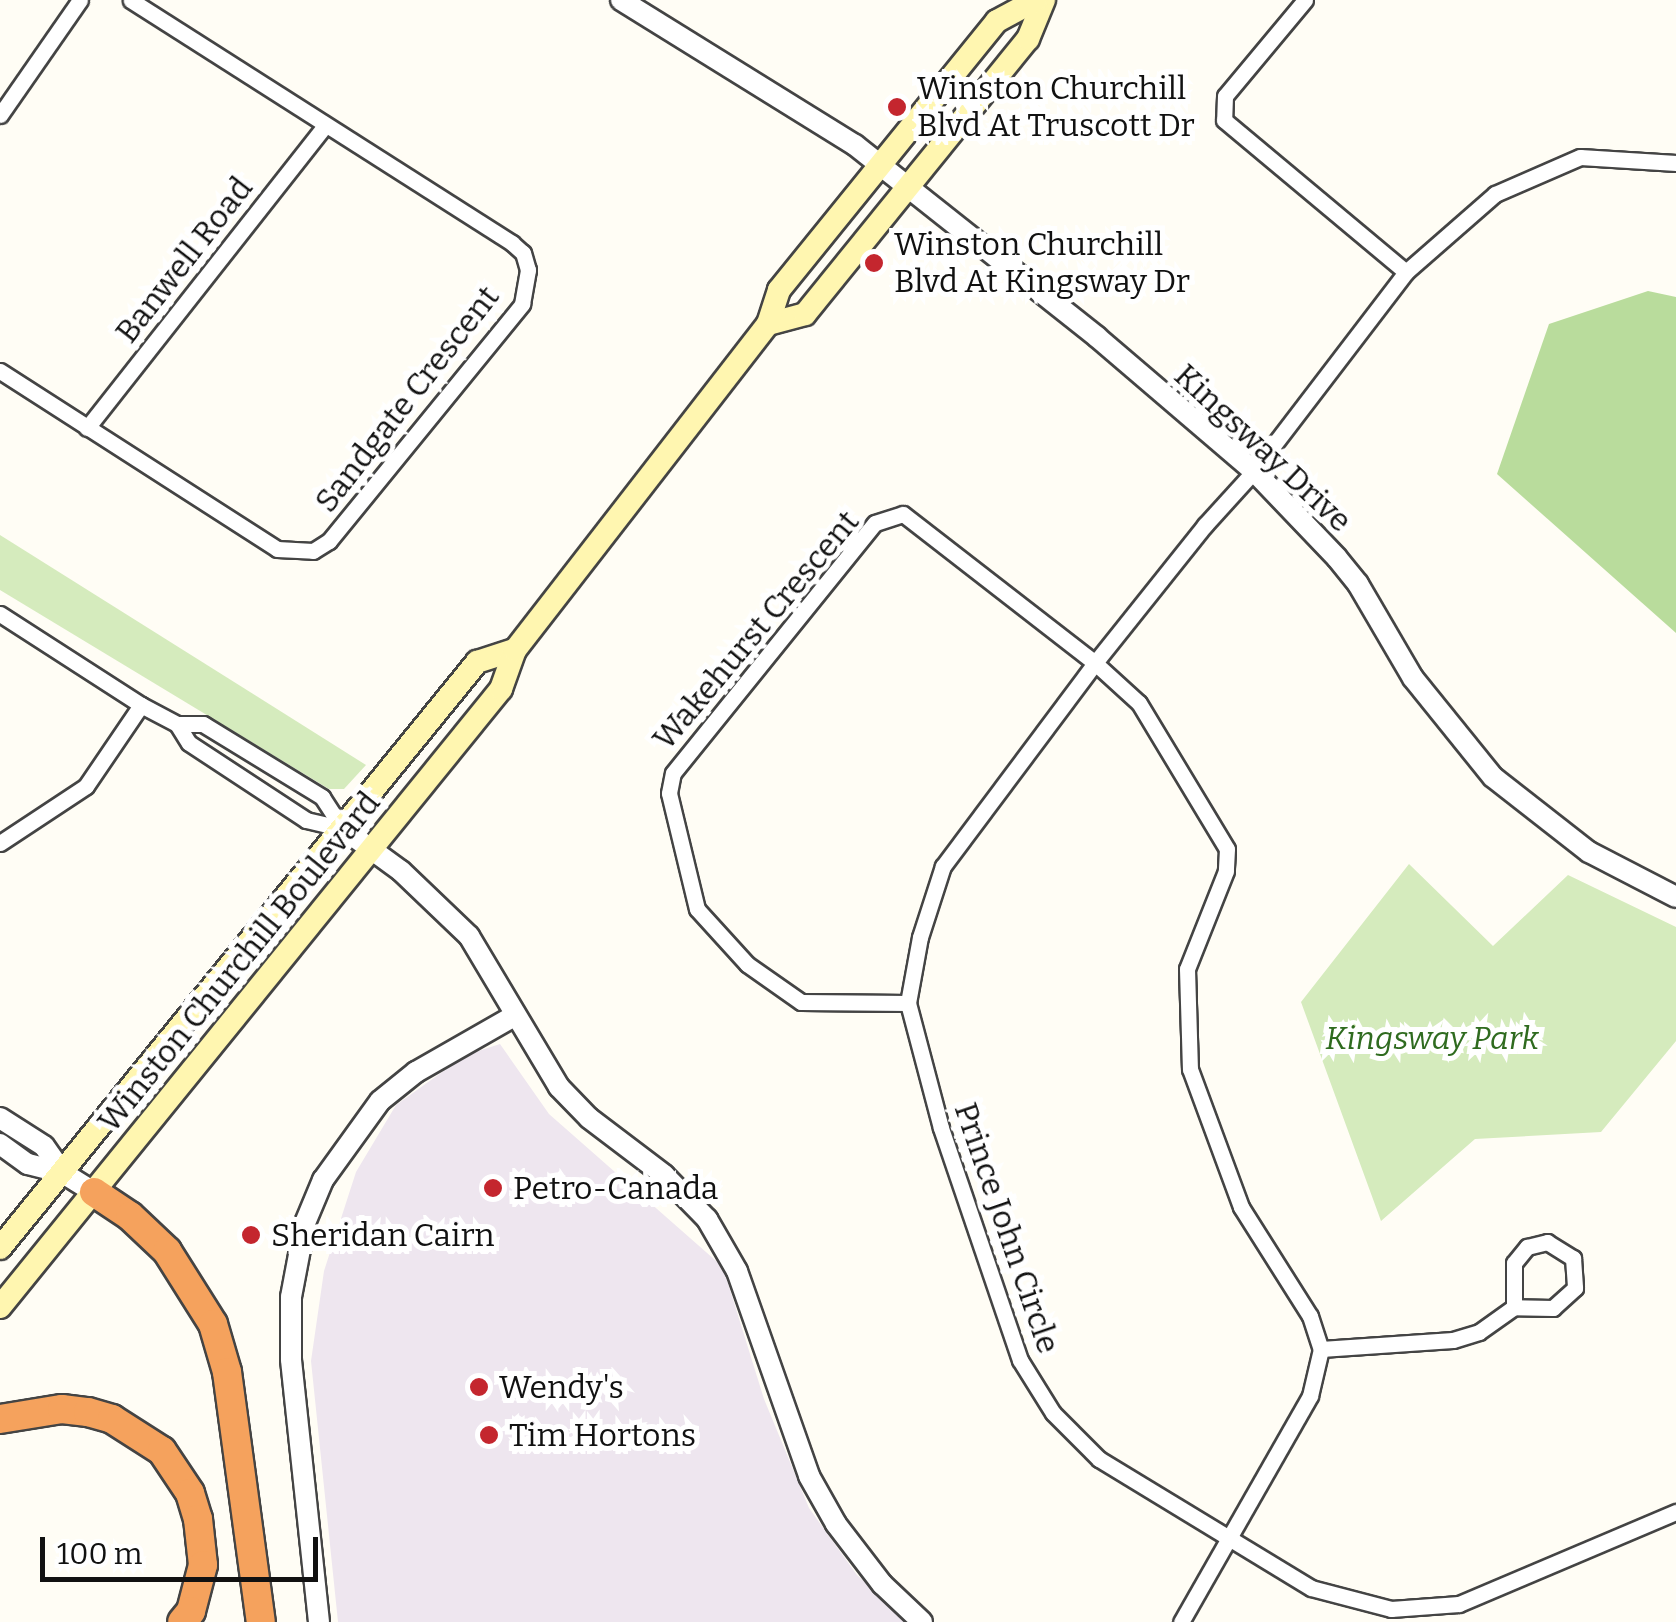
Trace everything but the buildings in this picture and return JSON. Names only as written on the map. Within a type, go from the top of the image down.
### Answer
[{"type":"highway","points":[[94,1192],[130,1216],[167,1251],[213,1324],[227,1372],[262,1622]]},
{"type":"highway","points":[[0,1419],[62,1409],[88,1412],[112,1419],[162,1451],[190,1492],[198,1519],[203,1565],[190,1611],[182,1622]]},
{"type":"main road","name":"Winston Churchill Boulevard","points":[[0,1307],[501,689],[515,650],[768,324],[779,290],[997,21],[1040,0]]},
{"type":"main road","name":"Winston Churchill Boulevard","points":[[768,324],[805,314],[1028,39],[1040,0]]},
{"type":"main road","name":"Winston Churchill Boulevard","points":[[0,1248],[478,662],[515,650]]},
{"type":"street","points":[[0,114],[80,0]]},
{"type":"street","name":"Sandgate Crescent","points":[[0,371],[277,548],[313,551],[329,541],[522,304],[528,270],[524,254],[130,0]]},
{"type":"street","name":"Kingsway Drive","points":[[621,0],[855,145],[1097,337],[1254,472],[1358,584],[1413,678],[1492,777],[1588,852],[1676,897]]},
{"type":"street","points":[[1305,0],[1226,96],[1224,120],[1406,272]]},
{"type":"street","name":"Banwell Road","points":[[87,428],[325,126]]},
{"type":"street","name":"Prince John Circle","points":[[1675,1516],[1459,1604],[1390,1609],[1310,1588],[1099,1459],[1053,1413],[1020,1360],[941,1128],[908,1003],[920,937],[943,866],[1095,663],[1205,524],[1254,472],[1406,272],[1494,194],[1580,157],[1676,162]]},
{"type":"street","name":"Wakehurst Crescent","points":[[908,1003],[801,1002],[747,964],[698,909],[669,793],[672,773],[875,524],[902,514],[1095,663]]},
{"type":"street","points":[[0,614],[140,704],[177,724],[203,724],[322,797],[342,828],[469,936],[559,1087],[589,1118],[664,1175],[707,1219],[737,1271],[809,1476],[847,1539],[882,1584],[922,1622]]},
{"type":"street","points":[[1095,663],[1139,704],[1227,848],[1226,871],[1187,970],[1190,1069],[1240,1207],[1310,1316],[1322,1349],[1310,1396],[1181,1622]]},
{"type":"street","points":[[0,843],[86,786],[140,704]]},
{"type":"street","points":[[177,724],[189,743],[306,820],[342,828]]},
{"type":"street","points":[[319,1622],[290,1340],[295,1259],[305,1222],[338,1156],[380,1101],[416,1072],[514,1016]]},
{"type":"street","points":[[0,1118],[44,1146],[63,1172]]},
{"type":"street","points":[[0,1144],[28,1164],[63,1172],[94,1192]]},
{"type":"street","points":[[1322,1349],[1454,1340],[1479,1332],[1514,1307],[1553,1308],[1570,1297],[1578,1276],[1566,1250],[1547,1242],[1519,1254],[1511,1273],[1514,1307]]},
{"type":"street","points":[[1459,1604],[1461,1622]]},
{"type":"shaded area","points":[[500,1044],[549,1114],[723,1267],[764,1399],[809,1508],[857,1575],[910,1622],[338,1622],[311,1361],[324,1271],[356,1172],[396,1105],[466,1055]]},
{"type":"green space","points":[[1648,291],[1676,297],[1676,633],[1497,474],[1549,324]]},
{"type":"green space","points":[[0,535],[366,765],[344,789],[329,789],[0,590]]},
{"type":"green space","name":"Kingsway Park","points":[[1409,864],[1493,946],[1568,875],[1676,927],[1676,1041],[1601,1132],[1475,1139],[1381,1221],[1301,1002]]},
{"type":"place","name":"Winston Churchill Blvd At Truscott Dr","points":[[897,107]]},
{"type":"place","name":"Winston Churchill Blvd At Kingsway Dr","points":[[874,263]]},
{"type":"place","name":"Petro-Canada","points":[[493,1188]]},
{"type":"place","name":"Sheridan Cairn","points":[[251,1235]]},
{"type":"place","name":"Wendy's","points":[[479,1387]]},
{"type":"place","name":"Tim Hortons","points":[[489,1435]]}]
